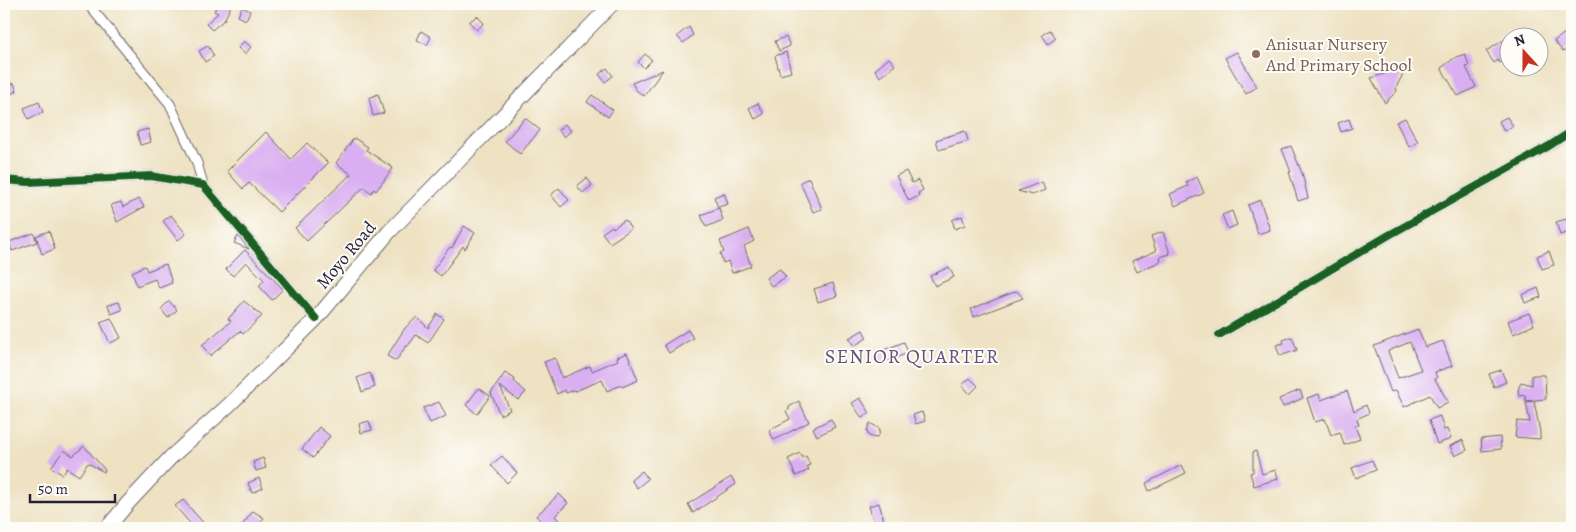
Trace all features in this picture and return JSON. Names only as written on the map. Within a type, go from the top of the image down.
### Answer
[{"type":"main road","name":"Moyo Road","points":[[107,528],[171,457],[229,405],[316,319],[389,232],[612,4]]},
{"type":"street","points":[[88,4],[170,104],[197,164],[203,185],[316,319]]},
{"type":"street","points":[[1219,335],[1389,235],[1550,146],[1572,131]]},
{"type":"street","points":[[4,180],[28,182],[151,176],[203,185]]},
{"type":"building","points":[[218,4],[232,4],[224,20],[212,30],[206,24],[218,13],[214,11]]},
{"type":"building","points":[[242,7],[250,11],[246,20],[238,16]]},
{"type":"building","points":[[477,16],[484,23],[477,30],[469,22]]},
{"type":"building","points":[[689,27],[693,35],[683,43],[677,36]]},
{"type":"building","points":[[1050,30],[1056,38],[1048,44],[1042,35]]},
{"type":"building","points":[[421,31],[431,37],[427,45],[417,40]]},
{"type":"building","points":[[1566,32],[1572,40],[1572,45],[1563,52],[1554,41]]},
{"type":"building","points":[[786,37],[790,46],[779,51],[775,41]]},
{"type":"building","points":[[244,41],[251,47],[245,54],[238,48]]},
{"type":"building","points":[[1498,44],[1498,60],[1494,63],[1486,51]]},
{"type":"building","points":[[208,46],[214,56],[205,62],[199,51]]},
{"type":"building","points":[[786,52],[791,72],[780,75],[775,56]]},
{"type":"building","points":[[1237,52],[1257,87],[1246,94],[1225,58]]},
{"type":"building","points":[[645,54],[652,60],[644,68],[638,62]]},
{"type":"building","points":[[1465,54],[1469,66],[1466,67],[1476,87],[1458,96],[1441,68],[1456,57]]},
{"type":"building","points":[[889,58],[895,65],[880,77],[875,70]]},
{"type":"building","points":[[1407,67],[1396,87],[1397,91],[1385,103],[1371,78]]},
{"type":"building","points":[[607,68],[613,76],[605,82],[599,74]]},
{"type":"building","points":[[663,70],[644,96],[636,90],[632,83]]},
{"type":"building","points":[[14,83],[17,91],[4,97],[4,88]]},
{"type":"building","points":[[378,94],[384,113],[373,116],[369,98]]},
{"type":"building","points":[[592,95],[613,110],[608,117],[587,102]]},
{"type":"building","points":[[39,102],[43,112],[28,119],[24,108]]},
{"type":"building","points":[[758,103],[764,114],[755,119],[749,108]]},
{"type":"building","points":[[1507,117],[1513,126],[1504,131],[1499,121]]},
{"type":"building","points":[[525,118],[540,130],[520,154],[505,141]]},
{"type":"building","points":[[1405,118],[1418,142],[1409,147],[1396,122]]},
{"type":"building","points":[[1349,119],[1352,128],[1341,132],[1338,123]]},
{"type":"building","points":[[565,124],[571,131],[564,137],[558,130]]},
{"type":"building","points":[[148,129],[151,142],[140,145],[137,132]]},
{"type":"building","points":[[965,131],[968,141],[939,150],[936,140]]},
{"type":"building","points":[[266,132],[291,159],[307,143],[328,163],[279,212],[249,183],[243,189],[227,171]]},
{"type":"building","points":[[354,138],[368,147],[366,150],[393,168],[376,191],[374,189],[371,193],[364,187],[307,241],[295,228],[351,174],[336,163]]},
{"type":"building","points":[[1291,146],[1302,173],[1308,198],[1298,201],[1289,172],[1291,172],[1282,149]]},
{"type":"building","points":[[906,171],[912,183],[918,180],[923,190],[918,193],[919,196],[909,201],[896,176]]},
{"type":"building","points":[[1197,177],[1204,193],[1175,206],[1170,194],[1188,186],[1186,182]]},
{"type":"building","points":[[587,178],[592,185],[583,193],[577,186]]},
{"type":"building","points":[[809,178],[822,209],[813,212],[800,182]]},
{"type":"building","points":[[1042,182],[1045,190],[1032,195],[1018,191]]},
{"type":"building","points":[[559,188],[569,200],[561,207],[551,195]]},
{"type":"building","points":[[724,193],[728,204],[718,207],[714,197]]},
{"type":"building","points":[[139,199],[144,207],[117,222],[111,205],[121,202],[123,207]]},
{"type":"building","points":[[1260,200],[1270,230],[1258,234],[1248,205]]},
{"type":"building","points":[[719,208],[723,220],[706,227],[701,215]]},
{"type":"building","points":[[1232,211],[1237,225],[1228,229],[1222,215]]},
{"type":"building","points":[[171,215],[186,234],[178,240],[163,221]]},
{"type":"building","points":[[962,216],[965,225],[955,229],[952,220]]},
{"type":"building","points":[[1566,219],[1570,232],[1560,235],[1556,222]]},
{"type":"building","points":[[625,220],[631,229],[610,243],[602,233]]},
{"type":"building","points":[[464,226],[475,233],[465,249],[463,246],[441,276],[433,270],[450,247],[452,248]]},
{"type":"building","points":[[749,229],[754,241],[744,246],[751,266],[732,273],[728,261],[723,263],[720,253],[724,252],[720,241]]},
{"type":"building","points":[[49,231],[55,249],[42,254],[36,236]]},
{"type":"building","points":[[1163,232],[1170,254],[1160,257],[1161,261],[1137,272],[1132,261],[1156,251],[1151,236]]},
{"type":"building","points":[[34,233],[37,242],[12,251],[9,242]]},
{"type":"building","points":[[238,236],[249,249],[234,243]]},
{"type":"building","points":[[245,250],[283,289],[272,300],[259,286],[264,280],[246,262],[233,276],[226,269]]},
{"type":"building","points":[[1549,251],[1554,265],[1542,269],[1537,256]]},
{"type":"building","points":[[166,264],[172,283],[159,288],[155,279],[137,286],[132,272],[145,266],[147,271]]},
{"type":"building","points":[[949,267],[954,277],[935,286],[930,276]]},
{"type":"building","points":[[780,269],[786,277],[771,286],[766,278]]},
{"type":"building","points":[[833,283],[837,296],[818,302],[814,289]]},
{"type":"building","points":[[1538,288],[1541,297],[1525,303],[1522,295]]},
{"type":"building","points":[[1017,291],[1023,298],[974,317],[971,309]]},
{"type":"building","points":[[169,301],[177,310],[168,318],[161,309]]},
{"type":"building","points":[[244,301],[262,316],[243,334],[240,331],[210,356],[202,345],[231,321],[228,319]]},
{"type":"building","points":[[119,302],[122,310],[111,314],[108,305]]},
{"type":"building","points":[[1529,313],[1534,325],[1513,334],[1508,321]]},
{"type":"building","points":[[437,314],[444,319],[428,343],[416,335],[396,361],[387,356],[405,328],[417,317],[428,328]]},
{"type":"building","points":[[111,318],[121,338],[110,343],[100,322]]},
{"type":"building","points":[[1418,329],[1425,347],[1443,341],[1452,366],[1435,372],[1437,378],[1435,379],[1448,402],[1437,408],[1430,395],[1404,407],[1396,390],[1391,392],[1374,346]],"holes":[[[1410,342],[1421,370],[1398,378],[1388,351]]]},
{"type":"building","points":[[688,330],[693,338],[669,353],[664,345]]},
{"type":"building","points":[[863,330],[867,338],[854,346],[849,338]]},
{"type":"building","points":[[1292,337],[1297,350],[1280,356],[1276,345],[1284,343],[1283,340]]},
{"type":"building","points":[[904,342],[908,353],[880,364],[876,353]]},
{"type":"building","points":[[627,353],[638,380],[607,391],[602,380],[575,391],[566,393],[565,390],[557,394],[544,362],[555,358],[562,378],[590,366],[592,371],[618,360],[617,357]]},
{"type":"building","points":[[1501,370],[1506,382],[1494,387],[1489,374]]},
{"type":"building","points":[[370,373],[375,387],[362,392],[357,378]]},
{"type":"building","points":[[505,373],[515,379],[514,381],[526,392],[518,400],[500,386],[510,410],[500,415],[491,393]]},
{"type":"building","points":[[1532,375],[1545,375],[1546,399],[1526,401],[1525,395],[1519,396],[1518,390],[1521,382],[1532,385]]},
{"type":"building","points":[[970,378],[978,386],[970,394],[962,385]]},
{"type":"building","points":[[479,388],[490,396],[477,414],[466,405]]},
{"type":"building","points":[[1300,390],[1303,398],[1283,407],[1279,399]]},
{"type":"building","points":[[1347,391],[1354,411],[1366,405],[1369,413],[1357,419],[1359,425],[1355,426],[1360,439],[1344,445],[1340,432],[1331,435],[1325,419],[1315,422],[1307,398],[1319,394],[1321,400]]},
{"type":"building","points":[[860,398],[870,413],[862,418],[852,403]]},
{"type":"building","points":[[799,401],[809,422],[774,440],[769,430],[790,419],[786,411]]},
{"type":"building","points":[[1534,401],[1540,439],[1515,437],[1517,421],[1530,422],[1526,402]]},
{"type":"building","points":[[439,402],[446,416],[430,423],[423,408]]},
{"type":"building","points":[[922,412],[925,421],[916,424],[913,415]]},
{"type":"building","points":[[1440,416],[1444,430],[1447,429],[1451,439],[1437,444],[1429,420]]},
{"type":"building","points":[[831,419],[835,427],[817,436],[813,428]]},
{"type":"building","points":[[369,421],[372,430],[361,433],[359,424]]},
{"type":"building","points":[[870,423],[880,429],[879,435],[876,438],[868,435],[867,430]]},
{"type":"building","points":[[319,427],[330,436],[313,458],[302,449]]},
{"type":"building","points":[[1500,437],[1501,449],[1482,451],[1481,439]]},
{"type":"building","points":[[1463,440],[1467,450],[1455,456],[1450,446]]},
{"type":"building","points":[[84,446],[105,470],[104,472],[88,463],[79,476],[67,468],[63,475],[51,467],[64,450],[73,456]]},
{"type":"building","points":[[1256,451],[1262,474],[1276,470],[1278,479],[1254,486],[1250,473],[1253,472],[1253,452]]},
{"type":"building","points":[[800,453],[803,458],[806,456],[810,465],[807,466],[809,470],[796,476],[788,459]]},
{"type":"building","points":[[502,456],[517,473],[507,483],[491,465]]},
{"type":"building","points":[[263,458],[266,468],[256,471],[253,462]]},
{"type":"building","points":[[1372,460],[1376,470],[1356,478],[1352,468]]},
{"type":"building","points":[[1182,465],[1186,473],[1149,491],[1146,483]]},
{"type":"building","points":[[642,471],[648,479],[637,488],[631,480]]},
{"type":"building","points":[[731,477],[736,484],[693,513],[688,504]]},
{"type":"building","points":[[259,478],[263,488],[252,493],[248,483]]},
{"type":"building","points":[[559,494],[568,503],[555,516],[559,520],[551,528],[548,528],[536,516]]},
{"type":"building","points":[[183,500],[208,528],[194,528],[175,506]]},
{"type":"building","points":[[879,503],[885,525],[875,527],[869,506]]},
{"type":"building","points":[[253,511],[264,518],[256,528],[240,528]]},
{"type":"cycle path","points":[[1219,335],[1389,235],[1549,146],[1572,131]]},
{"type":"cycle path","points":[[4,180],[28,182],[151,176],[203,185],[316,319]]},
{"type":"place","name":"Anisuar Nursery And Primary School","points":[[1256,54]]},
{"type":"district","name":"SENIOR QUARTER","points":[[912,356]]}]
